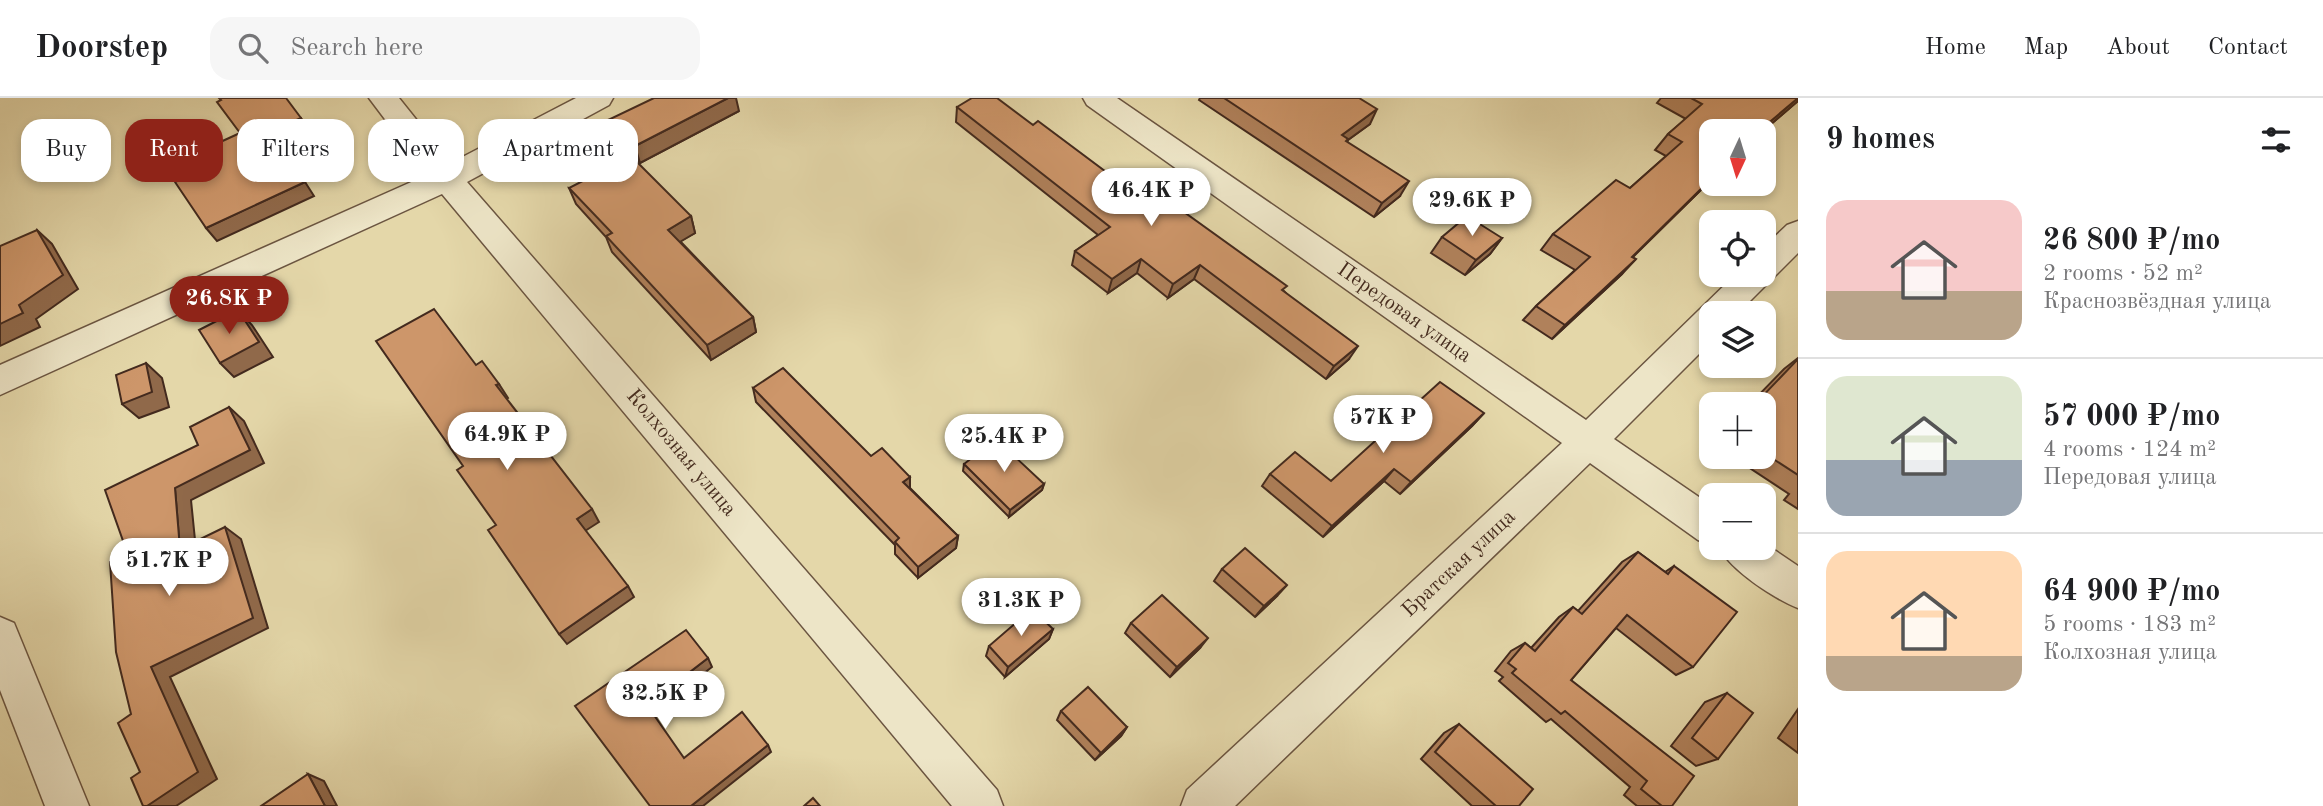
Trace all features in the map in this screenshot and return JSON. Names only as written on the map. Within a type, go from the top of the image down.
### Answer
[{"type":"street","name":"Колхозная улица","points":[[383,98],[400,119]]},
{"type":"street","points":[[464,170],[599,98]]},
{"type":"street","name":"Передовая улица","points":[[1097,98],[1699,519]]},
{"type":"street","points":[[0,381],[440,182]]},
{"type":"street","name":"Колхозная улица","points":[[450,182],[981,806]]},
{"type":"street","points":[[1776,255],[1798,233]]},
{"type":"street","points":[[1729,301],[1744,287]]},
{"type":"street","name":"Братская улица","points":[[1203,806],[1588,442],[1699,332]]},
{"type":"street","points":[[1756,560],[1798,589]]},
{"type":"street","points":[[0,637],[67,806]]},
{"type":"building","points":[[219,98],[286,98],[301,118],[237,119],[237,129],[217,102],[221,100]]},
{"type":"building","points":[[654,98],[728,98],[638,144],[638,119],[610,119]]},
{"type":"building","points":[[972,98],[997,98],[1033,125],[1038,121],[1133,192],[1145,184],[1287,286],[1282,290],[1358,346],[1334,366],[1200,265],[1173,284],[1141,259],[1112,279],[1075,251],[1110,227],[957,107]]},
{"type":"building","points":[[1224,98],[1359,98],[1377,109],[1342,135],[1348,139],[1346,141],[1409,181],[1382,203]]},
{"type":"building","points":[[1691,98],[1798,98],[1773,119],[1699,119],[1699,191],[1632,257],[1636,259],[1565,325],[1536,306],[1590,257],[1553,234],[1616,180],[1630,188],[1682,142],[1668,134],[1702,104]]},
{"type":"building","points":[[237,134],[237,182],[305,182],[206,228],[175,182],[223,182],[223,141]]},
{"type":"building","points":[[638,163],[691,216],[668,230],[753,317],[707,345],[606,236],[612,233],[569,188],[581,182],[638,182]]},
{"type":"building","points":[[1467,216],[1502,238],[1476,260],[1442,237]]},
{"type":"building","points":[[37,230],[63,275],[19,305],[23,313],[0,324],[0,246]]},
{"type":"building","points":[[434,309],[476,365],[482,361],[499,384],[496,385],[592,509],[577,519],[628,586],[559,634],[488,530],[496,525],[457,470],[463,466],[376,341]]},
{"type":"building","points":[[238,310],[259,342],[220,363],[199,330]]},
{"type":"building","points":[[1798,359],[1798,475],[1776,461],[1776,392],[1766,392]]},
{"type":"building","points":[[146,363],[152,392],[122,404],[116,375]]},
{"type":"building","points":[[783,368],[871,456],[882,448],[910,477],[903,482],[958,536],[918,567],[895,542],[899,538],[753,388]]},
{"type":"building","points":[[1440,382],[1484,413],[1411,482],[1394,469],[1332,526],[1270,474],[1295,452],[1331,481]]},
{"type":"building","points":[[229,407],[250,450],[175,488],[180,549],[225,527],[253,618],[151,667],[198,772],[147,806],[143,806],[131,778],[140,772],[118,723],[131,714],[116,652],[110,562],[128,555],[105,490],[198,445],[190,427]]},
{"type":"building","points":[[996,439],[1044,484],[1010,510],[964,464]]},
{"type":"building","points":[[1245,548],[1287,585],[1264,606],[1222,569]]},
{"type":"building","points":[[1638,552],[1668,574],[1674,566],[1737,612],[1693,667],[1627,615],[1571,680],[1694,776],[1672,806],[1662,806],[1641,789],[1647,781],[1565,711],[1561,714],[1512,673],[1516,669],[1508,663],[1525,643],[1535,651],[1573,607],[1582,614]]},
{"type":"building","points":[[1162,595],[1208,638],[1177,667],[1131,623]]},
{"type":"building","points":[[1032,609],[1053,629],[1008,667],[989,646]]},
{"type":"building","points":[[686,630],[708,658],[647,705],[684,758],[742,712],[768,745],[691,806],[650,806],[575,706]]},
{"type":"building","points":[[1088,687],[1127,727],[1101,753],[1061,711]]},
{"type":"building","points":[[1727,693],[1753,713],[1718,759],[1692,738]]},
{"type":"building","points":[[1459,724],[1533,789],[1519,806],[1496,806],[1435,752]]},
{"type":"building","points":[[308,774],[325,806],[261,806]]},
{"type":"building","points":[[813,798],[820,806],[804,806]]}]
